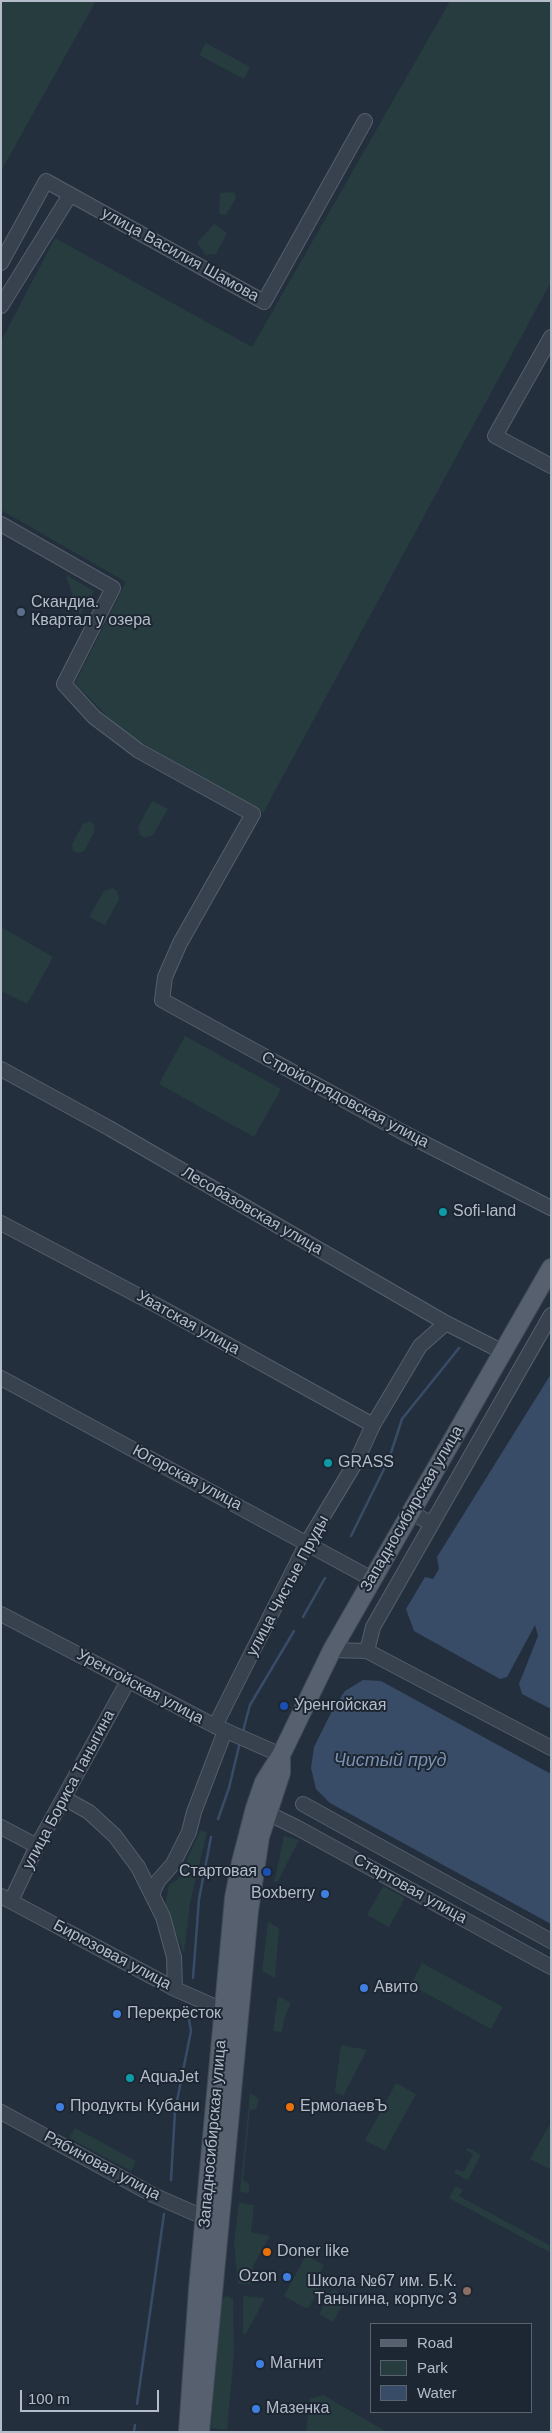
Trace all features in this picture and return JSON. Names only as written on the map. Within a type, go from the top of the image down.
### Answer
[{"type":"main road","name":"Западносибирская улица","points":[[200,2432],[248,1920],[260,1837],[264,1782],[281,1755],[332,1650],[551,1268]]},
{"type":"main road","name":"Западносибирская улица","points":[[188,2432],[205,2215],[234,1898],[241,1862],[262,1810]]},
{"type":"street","name":"улица Василия Шамова","points":[[1,263],[46,181],[264,302],[365,121]]},
{"type":"street","points":[[1,306],[70,195]]},
{"type":"street","points":[[551,337],[495,436],[551,466]]},
{"type":"street","name":"Стройотрядовская улица","points":[[1,524],[114,588],[64,684],[94,717],[139,751],[253,814],[180,943],[165,976],[162,1000],[404,1133],[551,1208]]},
{"type":"street","name":"Лесобазовская улица","points":[[1,1069],[109,1128],[446,1323],[499,1359],[515,1378]]},
{"type":"street","name":"Уватская улица","points":[[1,1223],[160,1307],[373,1425]]},
{"type":"street","points":[[367,1650],[373,1627],[551,1314]]},
{"type":"street","name":"улица Чистые Пруды","points":[[152,1894],[158,1882],[173,1864],[189,1832],[220,1728],[307,1543],[357,1460],[373,1425],[420,1346],[446,1323]]},
{"type":"street","name":"Югорская улица","points":[[1,1378],[372,1579]]},
{"type":"street","points":[[450,1444],[471,1456]]},
{"type":"street","points":[[410,1512],[432,1524]]},
{"type":"street","name":"Уренгойская улица","points":[[1,1614],[220,1728],[281,1755]]},
{"type":"street","points":[[332,1650],[367,1650],[551,1748]]},
{"type":"street","name":"улица Бориса Таныгина","points":[[6,1898],[64,1798],[128,1681]]},
{"type":"street","points":[[64,1798],[89,1812],[115,1836],[138,1867],[164,1917],[174,1958],[175,1989]]},
{"type":"street","points":[[303,1804],[551,1941]]},
{"type":"street","name":"Стартовая улица","points":[[262,1810],[551,1967]]},
{"type":"street","points":[[1,1827],[37,1846]]},
{"type":"street","name":"Бирюзовая улица","points":[[6,1898],[175,1989],[225,2011]]},
{"type":"street","name":"Рябиновая улица","points":[[1,2112],[153,2196],[194,2213],[205,2215]]},
{"type":"green space","points":[[1,1],[96,1],[1,171]]},
{"type":"green space","points":[[450,1],[551,1],[551,282],[263,813],[120,730],[75,683],[126,582],[1,510],[1,341],[55,238],[252,347]]},
{"type":"green space","points":[[206,43],[250,67],[244,79],[199,55]]},
{"type":"green space","points":[[234,192],[236,198],[226,215],[219,214],[220,193]]},
{"type":"green space","points":[[214,224],[227,233],[216,254],[206,255],[197,243]]},
{"type":"green space","points":[[66,575],[94,591],[80,616],[67,579]]},
{"type":"green space","points":[[152,801],[168,809],[153,835],[145,838],[140,835],[138,827]]},
{"type":"green space","points":[[89,821],[94,824],[95,831],[84,851],[78,853],[73,851],[72,844],[83,824]]},
{"type":"green space","points":[[112,888],[117,891],[119,899],[105,925],[89,917],[104,891]]},
{"type":"green space","points":[[1,927],[53,957],[27,1004],[1,991]]},
{"type":"green space","points":[[185,1036],[281,1089],[254,1137],[159,1084]]},
{"type":"green space","points":[[200,1831],[207,1832],[190,1903],[184,1953],[165,1907],[169,1885],[178,1879]]},
{"type":"green space","points":[[284,1836],[299,1840],[278,1881],[274,1883]]},
{"type":"green space","points":[[383,1886],[405,1898],[389,1927],[367,1915]]},
{"type":"green space","points":[[268,1922],[279,1928],[275,1978],[262,1971]]},
{"type":"green space","points":[[422,1963],[503,2007],[491,2029],[411,1985]]},
{"type":"green space","points":[[278,1996],[291,2003],[285,2016],[282,2032],[273,2031]]},
{"type":"green space","points":[[341,2045],[367,2050],[343,2096],[335,2092]]},
{"type":"green space","points":[[396,2083],[416,2094],[385,2151],[365,2140]]},
{"type":"green space","points":[[250,2093],[259,2099],[256,2109],[250,2110],[243,2180],[249,2184],[249,2193],[240,2192]]},
{"type":"green space","points":[[551,2122],[551,2165],[549,2169],[530,2159]]},
{"type":"green space","points":[[75,2128],[136,2161],[131,2171],[69,2138]]},
{"type":"green space","points":[[468,2148],[481,2155],[468,2180],[454,2173],[456,2169],[464,2172],[473,2154],[466,2150]]},
{"type":"green space","points":[[456,2186],[463,2190],[459,2196],[551,2246],[551,2253],[449,2198]]},
{"type":"green space","points":[[239,2203],[254,2205],[251,2232],[270,2236],[253,2266],[252,2284],[238,2284],[234,2243]]},
{"type":"green space","points":[[306,2255],[324,2265],[317,2278],[323,2282],[309,2307],[305,2308],[284,2296]]},
{"type":"green space","points":[[333,2289],[347,2297],[333,2322],[319,2314]]},
{"type":"green space","points":[[226,2296],[233,2299],[234,2353],[227,2430],[211,2428],[220,2301]]},
{"type":"green space","points":[[243,2296],[265,2298],[246,2334],[243,2334]]},
{"type":"green space","points":[[323,2395],[387,2432],[306,2432],[310,2399]]},
{"type":"water","points":[[551,1374],[551,1709],[522,1694],[519,1684],[538,1636],[535,1625],[507,1677],[500,1679],[414,1631],[406,1609],[425,1577],[433,1579],[439,1569],[437,1557]]},
{"type":"water","name":"Чистый пруд","points":[[363,1680],[381,1681],[551,1774],[551,1924],[330,1803],[316,1789],[311,1768],[314,1747],[333,1709],[345,1691]]},
{"type":"waterway","points":[[351,1536],[389,1459],[402,1419],[459,1348]]},
{"type":"waterway","points":[[303,1617],[325,1578]]},
{"type":"waterway","points":[[243,1731],[250,1705],[294,1631]]},
{"type":"waterway","points":[[218,1819],[229,1788],[239,1746]]},
{"type":"waterway","points":[[193,1978],[199,1899],[211,1837]]},
{"type":"waterway","points":[[171,2180],[175,2111],[191,2031],[187,2008]]},
{"type":"waterway","points":[[137,2404],[164,2214]]},
{"type":"waterway","points":[[134,2432],[135,2425]]},
{"type":"place","name":"Скандиа. Квартал у озера","points":[[21,612]]},
{"type":"place","name":"Sofi-land","points":[[443,1212]]},
{"type":"place","name":"GRASS","points":[[328,1463]]},
{"type":"place","name":"Уренгойская","points":[[284,1706]]},
{"type":"place","name":"Стартовая","points":[[267,1872]]},
{"type":"place","name":"Boxberry","points":[[325,1894]]},
{"type":"place","name":"Авито","points":[[364,1988]]},
{"type":"place","name":"Перекрёсток","points":[[117,2014]]},
{"type":"place","name":"AquaJet","points":[[130,2078]]},
{"type":"place","name":"Продукты Кубани","points":[[60,2107]]},
{"type":"place","name":"ЕрмолаевЪ","points":[[290,2107]]},
{"type":"place","name":"Doner like","points":[[267,2252]]},
{"type":"place","name":"Ozon","points":[[287,2277]]},
{"type":"place","name":"Школа №67 им. Б.К. Таныгина, корпус 3","points":[[467,2291]]},
{"type":"place","name":"Магнит","points":[[260,2364]]},
{"type":"place","name":"Мазенка","points":[[256,2409]]}]
